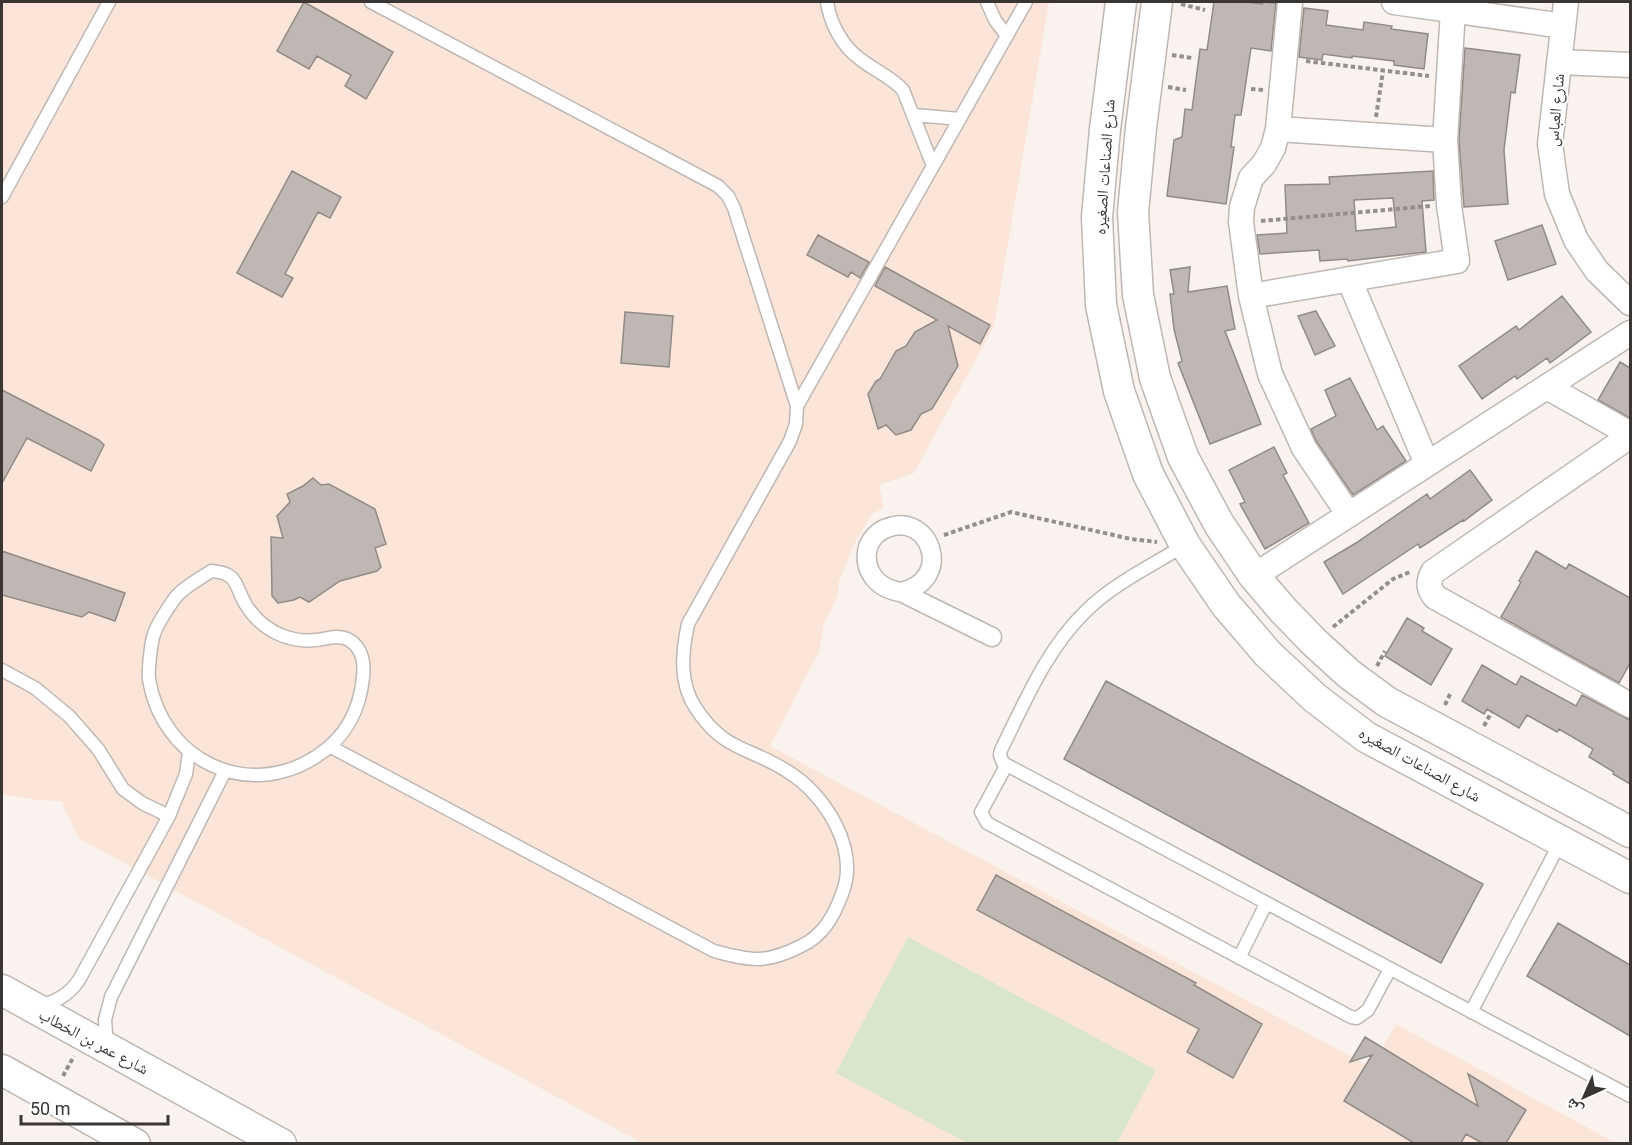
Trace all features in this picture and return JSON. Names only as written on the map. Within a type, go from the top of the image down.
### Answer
[{"type":"street","name":"شارع الصناعات الصغيره","points":[[1121,2],[1105,129],[1097,217],[1101,305],[1122,401],[1148,474],[1185,545],[1226,605],[1268,654],[1315,698],[1366,737],[1630,878]]},
{"type":"street","points":[[1290,2],[1278,129],[1273,147],[1264,164],[1251,178],[1245,192],[1241,222],[1251,296],[1270,374],[1304,448],[1349,514]]},
{"type":"street","points":[[1394,2],[1563,26]]},
{"type":"street","name":"شارع العباس","points":[[1566,2],[1550,144],[1557,194],[1576,240],[1597,271],[1630,303]]},
{"type":"street","name":"شارع الصناعات الصغيره","points":[[1167,3],[1141,128],[1133,212],[1138,296],[1155,378],[1183,457],[1219,524],[1254,576],[1283,610],[1349,674],[1387,702],[1630,832]]},
{"type":"street","points":[[1251,296],[1457,261],[1449,205],[1445,140],[1453,10]]},
{"type":"street","points":[[1559,62],[1630,65]]},
{"type":"street","points":[[1278,129],[1445,140]]},
{"type":"street","points":[[1349,279],[1427,464]]},
{"type":"street","points":[[1254,576],[1630,333]]},
{"type":"street","points":[[1547,387],[1630,435],[1433,572],[1429,580],[1430,590],[1435,597],[1630,705]]},
{"type":"street","points":[[894,525],[917,530],[928,541],[932,552],[932,564],[928,575],[912,589],[901,591],[890,590],[876,582],[869,572],[866,559],[869,544],[875,536],[894,525]]},
{"type":"street","points":[[901,591],[992,637]]},
{"type":"street","points":[[1503,809],[1519,772]]},
{"type":"street","name":"شارع عمر بن الخطاب","points":[[2,990],[281,1143]]},
{"type":"street","points":[[2,1072],[135,1143]]},
{"type":"lane","points":[[2,196],[109,2]]},
{"type":"lane","points":[[331,747],[714,951],[747,960],[781,957],[811,942],[834,917],[846,885],[846,851],[833,820],[814,792],[787,771],[731,745],[710,728],[693,705],[684,679],[682,651],[688,624],[790,441],[796,424],[797,406],[734,208],[728,196],[718,186],[371,2]]},
{"type":"lane","points":[[826,2],[834,25],[849,48],[858,58],[898,85],[908,99],[933,166]]},
{"type":"lane","points":[[987,2],[995,20],[1007,36]]},
{"type":"lane","points":[[797,406],[1026,2]]},
{"type":"lane","points":[[914,115],[960,119]]},
{"type":"lane","points":[[1185,545],[1111,591],[1085,612],[1057,644],[1001,750],[1001,759],[1006,766],[1630,1096]]},
{"type":"lane","points":[[211,571],[222,572],[232,577],[238,585],[246,604],[258,621],[275,633],[295,640],[316,641],[336,637],[351,641],[362,652],[364,666],[361,696],[350,723],[331,747],[299,768],[262,776],[225,771],[189,752],[161,719],[149,677],[154,634],[176,596],[211,571]]},
{"type":"lane","points":[[2,670],[35,688],[69,716],[98,749],[123,789],[142,803],[169,816]]},
{"type":"lane","points":[[35,1009],[60,999],[71,991],[169,816],[186,774],[189,752]]},
{"type":"lane","points":[[1006,766],[981,812],[987,823],[1239,958],[1351,1017],[1358,1018],[1368,1010],[1390,969]]},
{"type":"lane","points":[[96,1041],[111,997],[225,771]]},
{"type":"lane","points":[[1471,1012],[1561,841]]},
{"type":"lane","points":[[1239,958],[1266,904]]},
{"type":"path","points":[[1167,3],[1205,10]]},
{"type":"path","points":[[1284,59],[1449,78]]},
{"type":"path","points":[[1373,135],[1383,70]]},
{"type":"path","points":[[1241,222],[1449,205]]},
{"type":"path","points":[[928,541],[1011,512],[1131,539],[1185,545]]},
{"type":"path","points":[[1314,642],[1393,579],[1405,573],[1433,572]]},
{"type":"path","points":[[51,1097],[96,1041]]},
{"type":"shaded area","points":[[2,2],[1049,2],[994,326],[914,473],[879,485],[884,508],[872,514],[853,546],[838,585],[838,596],[824,623],[819,652],[770,746],[1371,1067],[1396,1024],[1616,1143],[642,1143],[78,838],[61,801],[36,800],[2,794]]},
{"type":"green space","points":[[908,937],[1156,1070],[1117,1143],[967,1143],[836,1073]]},
{"type":"building","points":[[304,2],[393,52],[366,99],[345,86],[351,75],[317,56],[309,69],[277,51]]},
{"type":"building","points":[[1214,2],[1276,3],[1271,51],[1251,48],[1241,115],[1235,115],[1231,147],[1234,147],[1226,204],[1167,196],[1174,140],[1182,137],[1185,109],[1192,110],[1200,49],[1207,50]]},
{"type":"building","points":[[1304,8],[1328,11],[1326,25],[1363,30],[1364,22],[1392,26],[1391,29],[1428,34],[1424,69],[1394,65],[1394,61],[1352,56],[1352,58],[1323,54],[1322,60],[1299,57]]},
{"type":"building","points":[[1465,48],[1520,55],[1515,93],[1511,92],[1504,150],[1508,204],[1464,207],[1459,140]]},
{"type":"building","points":[[292,171],[341,197],[330,218],[318,212],[285,274],[293,278],[282,297],[237,273]]},
{"type":"building","points":[[1433,171],[1434,200],[1422,201],[1426,252],[1348,261],[1347,259],[1320,261],[1319,250],[1260,254],[1257,235],[1287,233],[1285,185],[1330,184],[1329,177]],"holes":[[[1393,198],[1396,227],[1356,231],[1354,200]]]},
{"type":"building","points":[[1542,225],[1556,264],[1508,280],[1495,241]]},
{"type":"building","points":[[818,235],[869,262],[860,278],[851,272],[848,277],[807,255]]},
{"type":"building","points":[[885,267],[990,325],[980,344],[948,326],[958,366],[932,409],[921,414],[911,430],[896,435],[886,425],[878,429],[868,394],[876,381],[880,379],[896,351],[906,346],[915,332],[937,320],[875,286]]},
{"type":"building","points":[[1190,267],[1188,292],[1227,286],[1235,329],[1225,331],[1261,424],[1210,444],[1178,363],[1182,361],[1174,329],[1170,294],[1174,294],[1170,270]]},
{"type":"building","points":[[1562,296],[1591,332],[1550,363],[1547,358],[1517,379],[1515,376],[1482,399],[1459,366],[1516,326],[1519,330]]},
{"type":"building","points":[[1316,311],[1335,346],[1315,355],[1298,316]]},
{"type":"building","points":[[625,312],[673,316],[669,367],[621,363]]},
{"type":"building","points":[[1620,362],[1630,368],[1630,418],[1598,400]]},
{"type":"building","points":[[1350,378],[1377,430],[1383,426],[1406,461],[1353,495],[1316,441],[1311,429],[1336,416],[1325,390]]},
{"type":"building","points":[[2,390],[99,440],[104,445],[91,471],[27,438],[2,483]]},
{"type":"building","points":[[1274,447],[1287,473],[1283,475],[1309,523],[1265,549],[1240,504],[1245,502],[1229,470]]},
{"type":"building","points":[[1470,470],[1492,500],[1464,521],[1420,548],[1418,544],[1343,594],[1324,562],[1427,494],[1430,499]]},
{"type":"building","points":[[313,478],[321,485],[329,484],[375,509],[386,544],[375,548],[381,567],[377,571],[340,581],[309,602],[300,597],[278,603],[272,596],[271,537],[283,538],[277,516],[290,502],[287,494]]},
{"type":"building","points":[[2,551],[125,593],[115,621],[89,612],[82,617],[2,595]]},
{"type":"building","points":[[1536,551],[1566,569],[1569,564],[1630,598],[1630,663],[1619,683],[1501,617]]},
{"type":"building","points":[[1407,618],[1424,628],[1422,631],[1452,649],[1431,685],[1385,656]]},
{"type":"building","points":[[1482,665],[1516,685],[1521,676],[1576,706],[1582,695],[1630,720],[1630,784],[1589,757],[1593,749],[1559,729],[1557,732],[1527,715],[1519,728],[1487,709],[1484,714],[1462,701]]},
{"type":"building","points":[[1106,681],[1483,884],[1441,963],[1064,759]]},
{"type":"building","points":[[996,875],[1196,983],[1194,985],[1262,1024],[1233,1078],[1187,1052],[1199,1029],[977,910]]},
{"type":"building","points":[[1558,923],[1630,965],[1630,1036],[1527,976]]},
{"type":"building","points":[[1365,1037],[1478,1106],[1468,1074],[1526,1110],[1506,1143],[1482,1143],[1466,1134],[1461,1143],[1414,1143],[1344,1101],[1372,1055],[1350,1062]]}]
